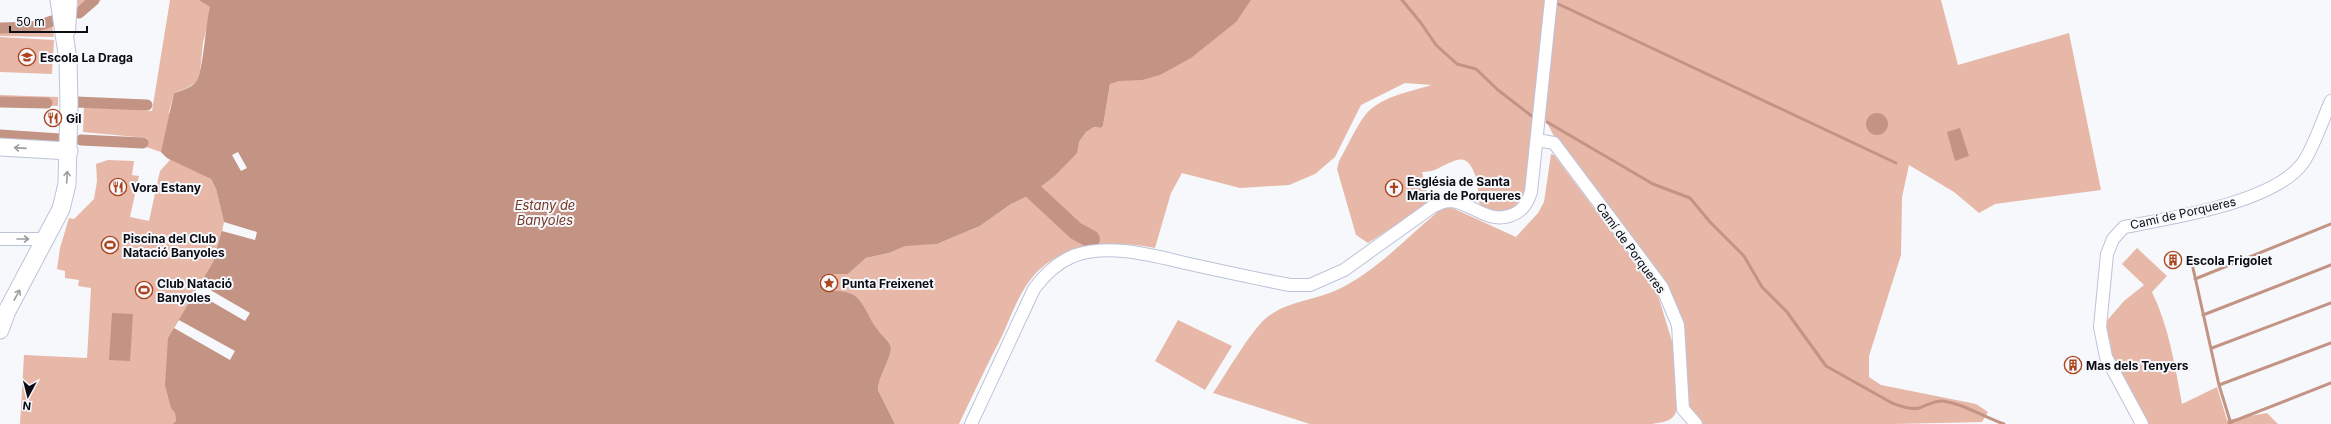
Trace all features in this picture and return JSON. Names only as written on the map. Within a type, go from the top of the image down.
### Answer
[{"type":"street","points":[[59,0],[68,60]]},
{"type":"street","points":[[0,326],[61,209],[67,184],[69,151],[68,60],[71,0]]},
{"type":"street","points":[[971,424],[1034,289],[1044,276],[1060,263],[1074,256],[1111,251],[1128,252],[1285,284],[1310,285],[1344,270],[1432,207],[1443,202],[1455,201],[1495,218],[1516,214],[1526,204],[1531,192],[1551,0]]},
{"type":"street","name":"Camí de Porqueres","points":[[2142,424],[2106,357],[2100,327],[2107,254],[2113,239],[2124,227],[2227,204],[2264,191],[2290,177],[2303,164],[2331,101]]},
{"type":"street","name":"Camí de Porqueres","points":[[1537,140],[1554,143],[1662,287],[1678,324],[1684,409],[1696,424]]},
{"type":"street","points":[[0,147],[69,151]]},
{"type":"street","points":[[0,239],[46,239]]},
{"type":"shaded area","points":[[78,0],[101,0],[78,19]]},
{"type":"shaded area","name":"Club Natació Banyoles","points":[[170,0],[214,0],[203,43],[200,71],[197,82],[174,93],[169,112],[200,172],[211,179],[216,189],[224,222],[213,262],[168,339],[176,421],[181,424],[20,424],[24,355],[87,358],[91,288],[78,286],[79,280],[65,278],[65,271],[57,269],[60,248],[69,218],[74,219],[94,199],[97,181],[96,164],[108,160],[134,161],[132,175],[139,176],[130,217],[149,221],[160,171],[170,160],[161,152],[146,147],[147,138],[83,132],[84,105],[152,111]]},
{"type":"shaded area","points":[[1240,0],[1545,0],[1527,188],[1523,196],[1513,207],[1501,212],[1487,208],[1479,203],[1478,187],[1474,171],[1466,161],[1457,160],[1434,170],[1422,172],[1430,203],[1368,243],[1356,235],[1337,169],[1339,161],[1363,118],[1376,105],[1394,96],[1432,85],[1405,83],[1361,105],[1335,157],[1315,174],[1289,185],[1240,188],[1182,173],[1171,193],[1155,248],[1125,244],[1109,244],[1078,249],[1051,261],[1039,270],[1027,284],[1013,310],[959,424],[895,424],[878,390],[878,385],[890,354],[891,346],[874,326],[863,305],[856,297],[852,294],[824,287],[820,285],[819,279],[836,274],[848,274],[866,258],[889,253],[905,245],[937,244],[980,226],[1011,204],[1030,195],[1055,176],[1076,153],[1079,142],[1086,132],[1094,127],[1101,128],[1103,126],[1110,84]]},
{"type":"shaded area","points":[[1557,0],[1941,0],[1958,65],[2069,33],[2101,190],[1995,204],[1979,213],[1954,192],[1909,165],[1902,197],[1901,255],[1869,356],[1869,377],[1881,385],[1976,404],[1988,412],[1982,422],[1895,424],[1703,424],[1695,419],[1687,407],[1682,324],[1555,138],[1545,119]]},
{"type":"shaded area","points":[[51,19],[54,37],[0,36],[0,24]]},
{"type":"shaded area","points":[[0,37],[54,40],[52,74],[0,72]]},
{"type":"shaded area","points":[[0,95],[58,97],[58,106],[0,103]]},
{"type":"shaded area","points":[[1551,154],[1554,155],[1657,292],[1674,348],[1677,407],[1674,416],[1664,422],[1651,424],[1310,424],[1213,393],[1253,333],[1266,318],[1293,304],[1330,293],[1353,281],[1379,263],[1440,210],[1448,206],[1516,237],[1538,213],[1544,202]]},
{"type":"shaded area","points":[[2137,248],[2167,276],[2152,292],[2167,333],[2182,404],[2217,387],[2227,420],[2267,413],[2278,424],[2146,424],[2111,359],[2111,346],[2104,324],[2124,301],[2144,285],[2122,264]]},
{"type":"shaded area","points":[[1178,320],[1232,346],[1205,390],[1155,361]]},
{"type":"water","name":"Estany de Banyoles","points":[[199,0],[1251,0],[1236,22],[1191,58],[1160,75],[1142,80],[1119,81],[1110,84],[1103,126],[1101,128],[1094,127],[1086,132],[1079,142],[1077,153],[1055,176],[1030,195],[1011,204],[980,226],[937,244],[905,246],[889,253],[866,258],[848,274],[836,274],[819,279],[820,285],[824,287],[852,294],[856,297],[863,305],[879,332],[891,346],[890,354],[878,385],[878,390],[895,424],[173,424],[176,421],[175,413],[171,408],[165,385],[168,338],[213,262],[224,222],[216,189],[211,179],[167,158],[161,152],[174,93],[186,89],[194,84],[201,69],[210,7]]},
{"type":"water","points":[[1877,113],[1885,116],[1888,124],[1885,132],[1877,135],[1869,132],[1866,124],[1869,116]]},
{"type":"water","points":[[1960,128],[1969,156],[1955,161],[1947,132]]},
{"type":"water","points":[[112,313],[133,314],[130,361],[109,360]]},
{"type":"pier","points":[[238,152],[247,168],[241,171],[232,155]]},
{"type":"pier","points":[[224,222],[257,232],[255,240],[222,231]]},
{"type":"pier","points":[[200,284],[250,313],[245,321],[195,292]]},
{"type":"pier","points":[[179,320],[235,351],[230,360],[174,328]]},
{"type":"waterway","points":[[79,13],[94,0]]},
{"type":"waterway","points":[[1402,0],[1421,23],[1436,45],[1457,64],[1476,69],[1498,90],[1533,117]]},
{"type":"waterway","points":[[1554,2],[1896,163]]},
{"type":"waterway","points":[[0,28],[35,27],[52,21]]},
{"type":"waterway","points":[[0,102],[47,103]]},
{"type":"waterway","points":[[76,102],[147,105]]},
{"type":"waterway","points":[[1547,122],[1653,184],[1690,198],[1710,222],[1744,256],[1762,287],[1787,312],[1826,366],[1892,403],[1909,408],[1919,408],[1937,401],[1943,401],[1959,405],[2004,424]]},
{"type":"waterway","points":[[0,135],[60,139]]},
{"type":"waterway","points":[[81,140],[143,143]]},
{"type":"waterway","points":[[1034,192],[1076,231],[1091,239]]},
{"type":"waterway","points":[[2195,279],[2331,224]]},
{"type":"waterway","points":[[2203,315],[2331,265]]},
{"type":"waterway","points":[[2193,268],[2219,385],[2231,424]]},
{"type":"waterway","points":[[2212,348],[2331,303]]},
{"type":"waterway","points":[[2219,385],[2331,343]]},
{"type":"waterway","points":[[2229,423],[2331,383]]},
{"type":"place","name":"Escola La Draga","points":[[27,57]]},
{"type":"place","name":"Gil","points":[[53,118]]},
{"type":"place","name":"Vora Estany","points":[[118,187]]},
{"type":"place","name":"Església de Santa Maria de Porqueres","points":[[1394,188]]},
{"type":"place","name":"Piscina del Club Natació Banyoles","points":[[110,245]]},
{"type":"place","name":"Escola Frigolet","points":[[2173,260]]},
{"type":"place","name":"Punta Freixenet","points":[[829,283]]},
{"type":"place","name":"Club Natació Banyoles","points":[[144,290]]},
{"type":"place","name":"Mas dels Tenyers","points":[[2073,365]]}]
